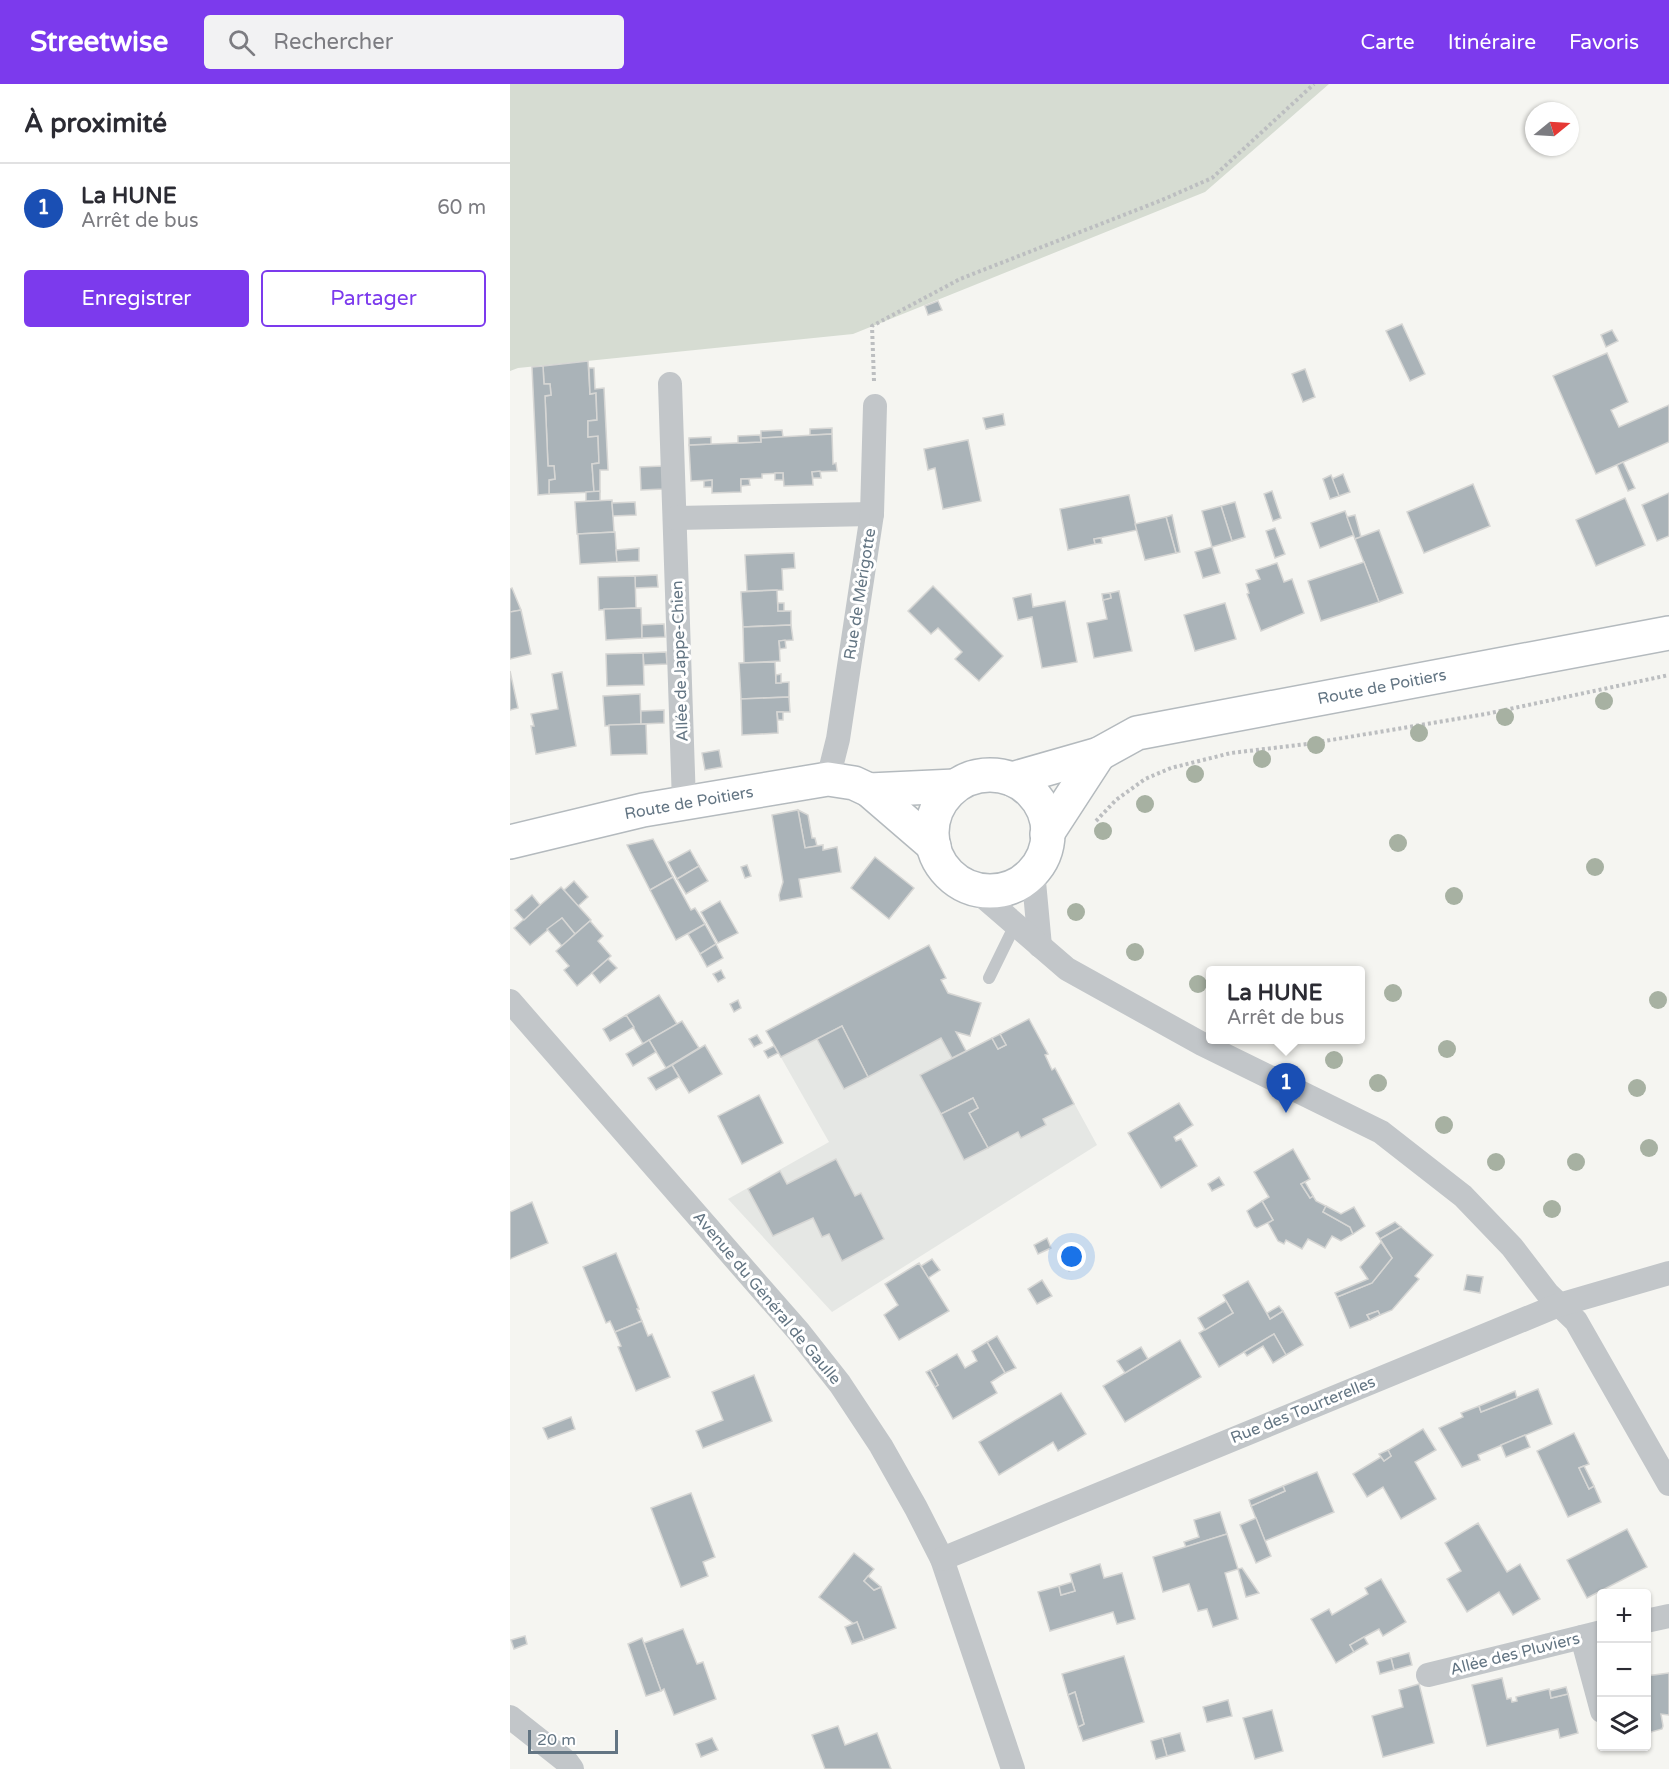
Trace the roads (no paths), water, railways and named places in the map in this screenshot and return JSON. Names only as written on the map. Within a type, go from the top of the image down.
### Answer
[{"type":"street","name":"Allée de Jappe-Chien","points":[[670,384],[684,803]]},
{"type":"street","name":"Rue de Mérigotte","points":[[828,779],[838,739],[873,514],[875,406]]},
{"type":"street","points":[[676,518],[873,514]]},
{"type":"street","name":"Route de Poitiers","points":[[1012,779],[1099,754],[1137,733],[1669,633]]},
{"type":"street","name":"Route de Poitiers","points":[[1047,834],[1099,754]]},
{"type":"street","points":[[1000,775],[1012,779],[1037,798],[1047,819],[1048,842],[1040,863],[1026,878],[1004,889],[982,890],[960,882],[944,868],[934,846],[932,823],[940,802],[955,786],[976,776],[1000,775]]},
{"type":"street","name":"Route de Poitiers","points":[[510,842],[643,810],[828,779],[854,783],[869,790],[934,846]]},
{"type":"street","name":"Route de Poitiers","points":[[869,790],[955,786]]},
{"type":"street","points":[[1033,871],[1040,946]]},
{"type":"street","points":[[972,887],[1067,969],[1202,1044],[1381,1132],[1462,1196],[1512,1247],[1548,1294],[1576,1321],[1669,1484]]},
{"type":"street","name":"Avenue du Général de Gaulle","points":[[510,1001],[799,1332],[840,1384],[887,1456],[942,1559],[1013,1769]]},
{"type":"street","name":"Rue des Tourterelles","points":[[942,1559],[1559,1305],[1669,1273]]},
{"type":"street","points":[[1651,1620],[1669,1616]]},
{"type":"street","points":[[1592,1635],[1600,1697]]},
{"type":"street","name":"Allée des Pluviers","points":[[1428,1675],[1592,1635]]},
{"type":"street","points":[[510,1717],[573,1769]]},
{"type":"lane","points":[[989,978],[1016,925]]},
{"type":"place","name":"La HUNE","points":[[1286,1113]]}]
